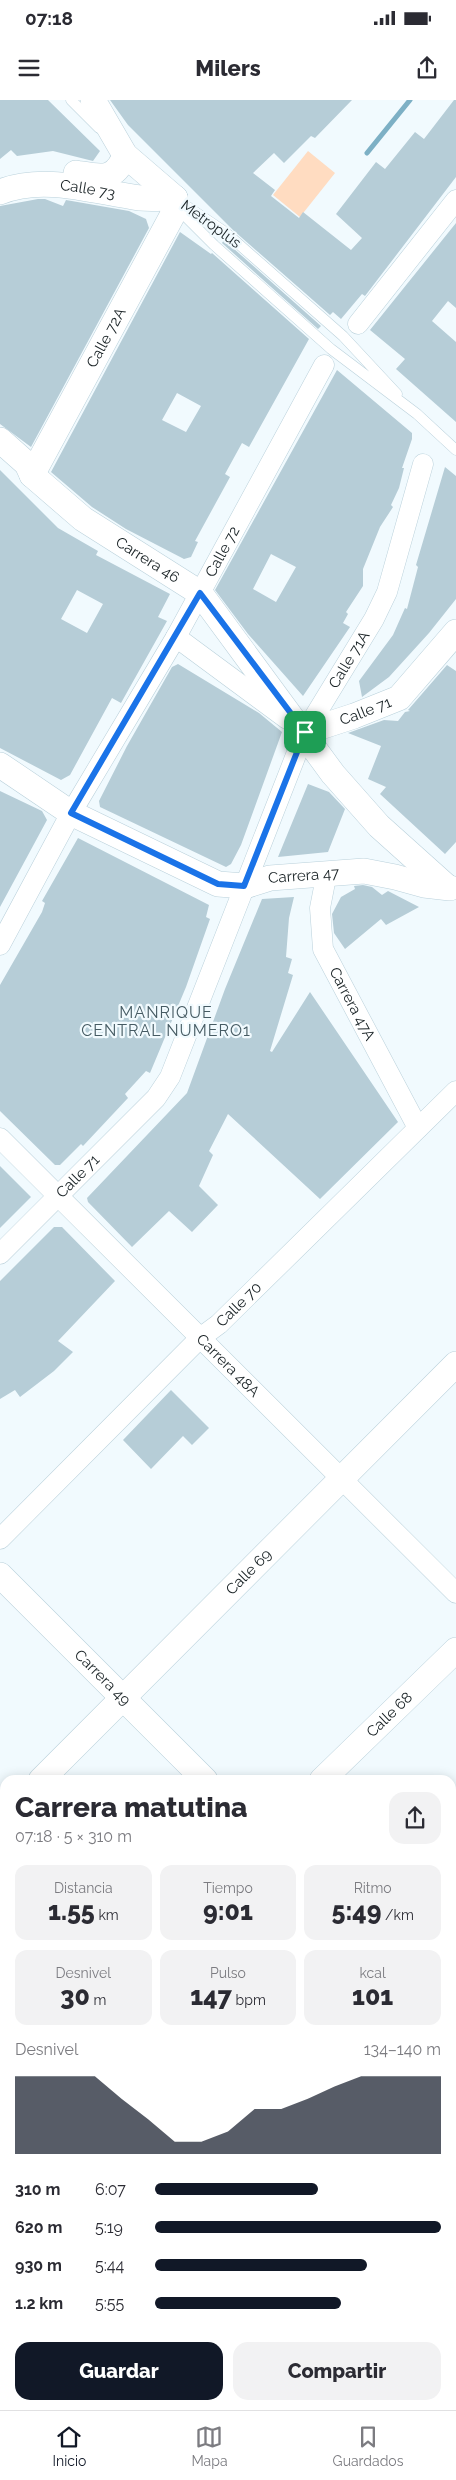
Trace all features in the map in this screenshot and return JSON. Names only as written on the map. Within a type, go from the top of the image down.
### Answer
[{"type":"street","points":[[93,100],[126,155],[174,198]]},
{"type":"street","name":"Calle 73","points":[[0,192],[22,186],[88,182],[112,174],[120,167],[126,155]]},
{"type":"street","name":"Calle 73","points":[[0,176],[29,170],[88,182],[142,198],[174,198]]},
{"type":"street","name":"Calle 72A","points":[[32,474],[172,216],[174,198]]},
{"type":"street","points":[[358,324],[456,200]]},
{"type":"street","name":"Calle 72","points":[[0,945],[71,813],[176,637],[324,365]]},
{"type":"street","name":"Carrera 46","points":[[0,440],[27,464],[32,474],[83,519],[200,593],[305,732],[333,774],[379,826],[453,885]]},
{"type":"street","name":"Carrera 46","points":[[0,454],[20,472],[32,474]]},
{"type":"street","name":"Calle 71A","points":[[156,1098],[170,1077],[180,1054],[305,732],[374,619],[387,592],[423,464]]},
{"type":"street","name":"Calle 71","points":[[305,732],[354,716],[398,698],[456,632]]},
{"type":"street","name":"Carrera 46","points":[[176,637],[305,732]]},
{"type":"street","name":"Carrera 47","points":[[0,765],[71,813],[218,884],[244,886],[270,878],[328,872],[364,871],[424,885],[453,885]]},
{"type":"street","name":"Carrera 47A","points":[[328,872],[320,908],[323,949],[418,1128]]},
{"type":"street","name":"Calle 70","points":[[0,1539],[200,1338],[219,1324],[456,1091]]},
{"type":"street","name":"Calle 71","points":[[0,1254],[156,1098]]},
{"type":"street","name":"Carrera 48A","points":[[0,1138],[456,1593]]},
{"type":"street","name":"Calle 69","points":[[46,1775],[456,1364]]},
{"type":"street","name":"Carrera 49","points":[[0,1575],[200,1775]]},
{"type":"street","name":"Calle 68","points":[[327,1775],[456,1650]]},
{"type":"lane","points":[[70,100],[126,155]]},
{"type":"lane","name":"Metroplús","points":[[174,198],[185,216],[214,245],[331,349],[417,414]]},
{"type":"lane","name":"Metroplús","points":[[174,198],[191,207],[225,232],[343,336],[417,414],[456,450]]},
{"type":"shaded area","points":[[308,151],[335,173],[300,217],[273,195]]},
{"type":"building","points":[[0,100],[48,100],[100,151],[93,161],[53,151],[17,156],[11,150],[0,159]]},
{"type":"building","points":[[110,100],[352,100],[315,138],[311,136],[284,163],[274,153],[253,173],[275,190],[271,196],[299,218],[303,212],[351,250],[362,238],[336,214],[376,162],[385,169],[415,132],[424,139],[454,100],[456,100],[456,177],[365,296],[362,294],[341,319],[333,312],[330,315],[233,230],[128,125]]},
{"type":"building","points":[[45,199],[63,206],[66,200],[129,211],[146,219],[149,228],[31,447],[0,424],[0,206]]},
{"type":"building","points":[[456,223],[456,308],[448,301],[432,321],[456,342],[456,422],[396,369],[405,359],[370,330]]},
{"type":"building","points":[[180,232],[212,253],[309,339],[249,447],[242,443],[225,474],[230,477],[195,541],[198,542],[191,557],[184,559],[126,529],[92,507],[51,472]],"holes":[[[177,393],[201,406],[186,432],[162,420]]]},
{"type":"building","points":[[224,240],[321,326],[318,329],[222,243]]},
{"type":"building","points":[[337,370],[412,433],[412,439],[402,468],[404,468],[399,488],[391,505],[393,507],[380,527],[363,569],[363,586],[346,612],[348,614],[343,623],[350,627],[303,696],[248,634],[215,590]],"holes":[[[271,554],[296,567],[276,602],[253,589]]]},
{"type":"building","points":[[445,467],[456,476],[456,599],[429,633],[389,677],[362,697],[359,681],[393,635],[405,608],[407,609],[418,567],[416,565]]},
{"type":"building","points":[[0,470],[58,528],[98,551],[96,555],[170,594],[158,617],[167,621],[121,703],[112,698],[70,775],[61,780],[0,748]],"holes":[[[77,590],[103,604],[87,633],[61,619]]]},
{"type":"building","points":[[178,664],[259,713],[282,732],[241,845],[231,864],[226,867],[100,807],[99,801],[127,746],[172,667]]},
{"type":"building","points":[[447,665],[456,671],[456,842],[445,854],[380,794],[386,787],[368,779],[381,746],[348,733],[384,720],[398,721],[405,712],[410,711],[408,710]]},
{"type":"building","points":[[308,784],[329,792],[345,809],[328,852],[278,857]]},
{"type":"building","points":[[0,791],[42,811],[47,820],[0,907]]},
{"type":"building","points":[[78,838],[209,905],[206,917],[210,919],[186,987],[150,1073],[146,1071],[125,1094],[128,1098],[83,1146],[81,1144],[60,1165],[55,1165],[0,1111],[0,985],[42,912],[45,903],[42,901]]},
{"type":"building","points":[[354,886],[372,887],[382,895],[388,891],[419,907],[386,925],[381,919],[345,949],[334,933],[332,914],[341,897],[355,889]]},
{"type":"building","points":[[294,897],[289,918],[286,957],[292,959],[288,973],[293,975],[270,1051],[272,1052],[310,992],[398,1122],[320,1199],[228,1114],[209,1151],[213,1155],[199,1186],[218,1205],[192,1232],[169,1211],[132,1247],[88,1202],[87,1198],[187,1093],[225,989],[262,899]]},
{"type":"building","points":[[0,1166],[31,1197],[0,1228]]},
{"type":"building","points":[[54,1227],[62,1227],[115,1281],[58,1341],[73,1352],[54,1371],[20,1397],[15,1390],[0,1399],[0,1281]]},
{"type":"building","points":[[171,1390],[209,1428],[192,1445],[183,1436],[151,1469],[123,1440]]},
{"type":"waterway","points":[[367,153],[410,100]]},
{"type":"district","name":"MANRIQUE CENTRAL NUMERO1","points":[[166,1021]]},
{"type":"route","points":[[200,593],[305,732],[244,886],[218,884],[71,813],[176,637],[200,593]]}]
